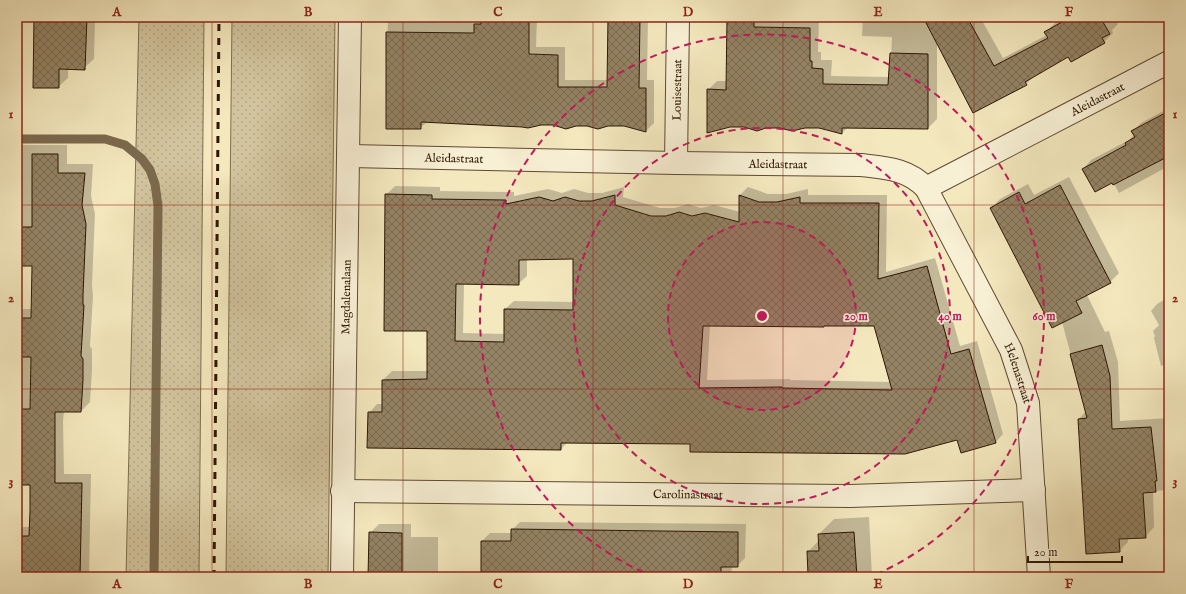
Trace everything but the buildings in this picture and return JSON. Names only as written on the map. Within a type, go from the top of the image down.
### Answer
[{"type":"street","name":"Magdalenalaan","points":[[342,577],[342,491],[350,156],[350,17]]},
{"type":"street","name":"Louisestraat","points":[[676,164],[678,17]]},
{"type":"street","name":"Aleidastraat","points":[[350,156],[676,164],[861,166],[877,167],[908,174],[918,179],[926,188],[1169,62]]},
{"type":"street","name":"Helenastraat","points":[[926,188],[1014,357],[1028,403],[1039,577]]},
{"type":"street","name":"Carolinastraat","points":[[342,491],[850,496],[1034,490]]},
{"type":"shaded area","points":[[139,17],[204,17],[199,577],[126,577]]},
{"type":"shaded area","points":[[232,17],[335,17],[328,577],[226,577]]},
{"type":"waterway","points":[[17,139],[105,139],[125,145],[142,159],[150,170],[155,184],[158,206],[154,577]]},
{"type":"railway","points":[[214,577],[219,17]]}]
